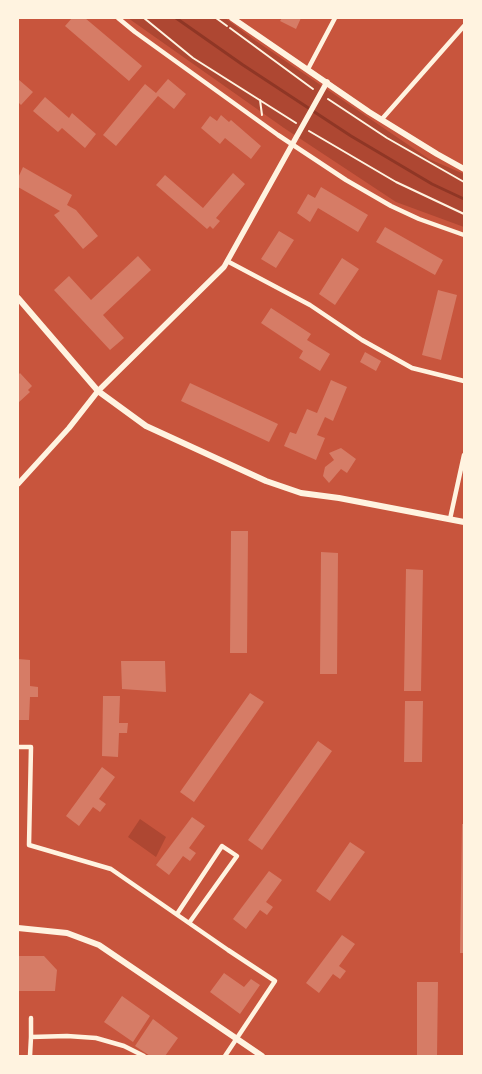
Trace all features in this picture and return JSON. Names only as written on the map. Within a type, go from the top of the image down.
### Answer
[{"type":"main road","points":[[232,18],[382,119],[464,169]]},
{"type":"main road","points":[[18,298],[98,391],[146,426],[266,481],[302,493],[348,499],[464,522]]},
{"type":"main road","points":[[18,928],[67,933],[99,945],[262,1056]]},
{"type":"street","points":[[118,18],[134,32],[292,145],[391,206],[464,235]]},
{"type":"street","points":[[308,69],[335,18]]},
{"type":"street","points":[[382,119],[464,26]]},
{"type":"street","points":[[18,484],[98,391],[224,267],[327,82]]},
{"type":"street","points":[[227,261],[310,305],[362,340],[412,368],[464,381]]},
{"type":"street","points":[[450,519],[464,455]]},
{"type":"street","points":[[18,747],[30,747],[29,845],[111,868],[275,981],[225,1056]]},
{"type":"street","points":[[177,914],[222,846],[237,856],[189,923]]},
{"type":"street","points":[[30,1056],[31,1018]]},
{"type":"street","points":[[31,1037],[96,1038],[124,1046],[144,1056]]},
{"type":"path","points":[[216,18],[318,92]]},
{"type":"path","points":[[326,97],[387,138],[464,182]]},
{"type":"path","points":[[260,100],[263,125]]},
{"type":"shaded area","points":[[128,18],[225,18],[429,159],[464,174],[464,227],[396,202],[284,128]]},
{"type":"shaded area","points":[[140,819],[166,837],[156,857],[128,837]]},
{"type":"building","points":[[72,18],[85,18],[142,66],[129,81],[65,26]]},
{"type":"building","points":[[282,18],[301,18],[296,29],[280,21]]},
{"type":"building","points":[[18,79],[33,92],[21,105],[18,102]]},
{"type":"building","points":[[168,79],[186,94],[174,109],[158,96],[116,146],[103,135],[145,84],[156,93]]},
{"type":"building","points":[[45,97],[69,118],[72,113],[96,134],[85,148],[62,128],[58,132],[33,111]]},
{"type":"building","points":[[221,115],[229,122],[231,120],[261,146],[251,159],[225,138],[220,144],[201,128],[210,116],[217,121]]},
{"type":"building","points":[[23,167],[72,195],[67,205],[76,210],[98,236],[83,249],[54,215],[60,211],[18,187],[18,178]]},
{"type":"building","points":[[233,173],[245,184],[216,218],[220,221],[213,229],[210,226],[207,229],[156,185],[165,175],[203,208]]},
{"type":"building","points":[[321,187],[368,215],[358,232],[318,208],[310,222],[297,213],[308,194],[315,198]]},
{"type":"building","points":[[385,227],[443,260],[435,275],[376,242]]},
{"type":"building","points":[[279,231],[294,240],[276,268],[261,259]]},
{"type":"building","points":[[138,256],[151,270],[103,315],[124,338],[110,350],[54,290],[69,276],[91,300]]},
{"type":"building","points":[[342,258],[359,269],[335,305],[319,294]]},
{"type":"building","points":[[438,290],[457,295],[441,360],[422,355]]},
{"type":"building","points":[[271,308],[311,334],[307,340],[330,354],[320,371],[299,358],[303,351],[261,323]]},
{"type":"building","points":[[365,352],[381,361],[376,371],[360,362]]},
{"type":"building","points":[[20,373],[32,386],[28,390],[30,392],[18,403],[18,375]]},
{"type":"building","points":[[331,380],[347,387],[333,421],[325,417],[317,435],[325,438],[316,460],[284,446],[290,432],[296,434],[307,409],[317,413]]},
{"type":"building","points":[[190,383],[278,424],[269,442],[181,401]]},
{"type":"building","points":[[341,448],[356,459],[347,473],[341,469],[329,483],[323,476],[325,467],[334,460],[329,453]]},
{"type":"building","points":[[231,531],[248,531],[247,653],[230,653]]},
{"type":"building","points":[[321,552],[338,553],[337,674],[320,674]]},
{"type":"building","points":[[406,569],[423,570],[421,691],[404,691]]},
{"type":"building","points":[[18,659],[30,660],[30,686],[38,687],[38,697],[30,697],[29,720],[18,720]]},
{"type":"building","points":[[121,661],[165,661],[166,692],[122,689]]},
{"type":"building","points":[[250,693],[264,702],[194,802],[180,792]]},
{"type":"building","points":[[103,696],[120,696],[119,723],[128,723],[127,733],[119,733],[118,757],[102,756]]},
{"type":"building","points":[[405,701],[423,701],[422,762],[404,762]]},
{"type":"building","points":[[318,741],[332,751],[262,850],[248,840]]},
{"type":"building","points":[[102,767],[115,777],[99,799],[106,804],[100,812],[93,807],[79,826],[66,816]]},
{"type":"building","points":[[192,817],[205,826],[189,848],[196,853],[190,861],[183,856],[169,875],[156,865]]},
{"type":"building","points":[[462,824],[464,824],[464,953],[460,953]]},
{"type":"building","points":[[350,842],[365,852],[330,901],[316,891]]},
{"type":"building","points":[[269,871],[282,880],[266,902],[273,907],[267,915],[260,910],[246,929],[233,919]]},
{"type":"building","points":[[342,935],[355,944],[339,966],[346,971],[340,979],[333,974],[319,993],[306,983]]},
{"type":"building","points":[[18,956],[44,956],[57,970],[55,991],[18,991]]},
{"type":"building","points":[[224,973],[244,987],[251,979],[260,985],[240,1014],[210,992]]},
{"type":"building","points":[[417,982],[438,982],[437,1056],[417,1056]]},
{"type":"building","points":[[122,996],[150,1016],[133,1042],[104,1022]]},
{"type":"building","points":[[153,1019],[178,1038],[165,1056],[150,1056],[135,1046]]},
{"type":"waterway","points":[[176,18],[243,65],[351,136],[432,184],[464,199]]}]
